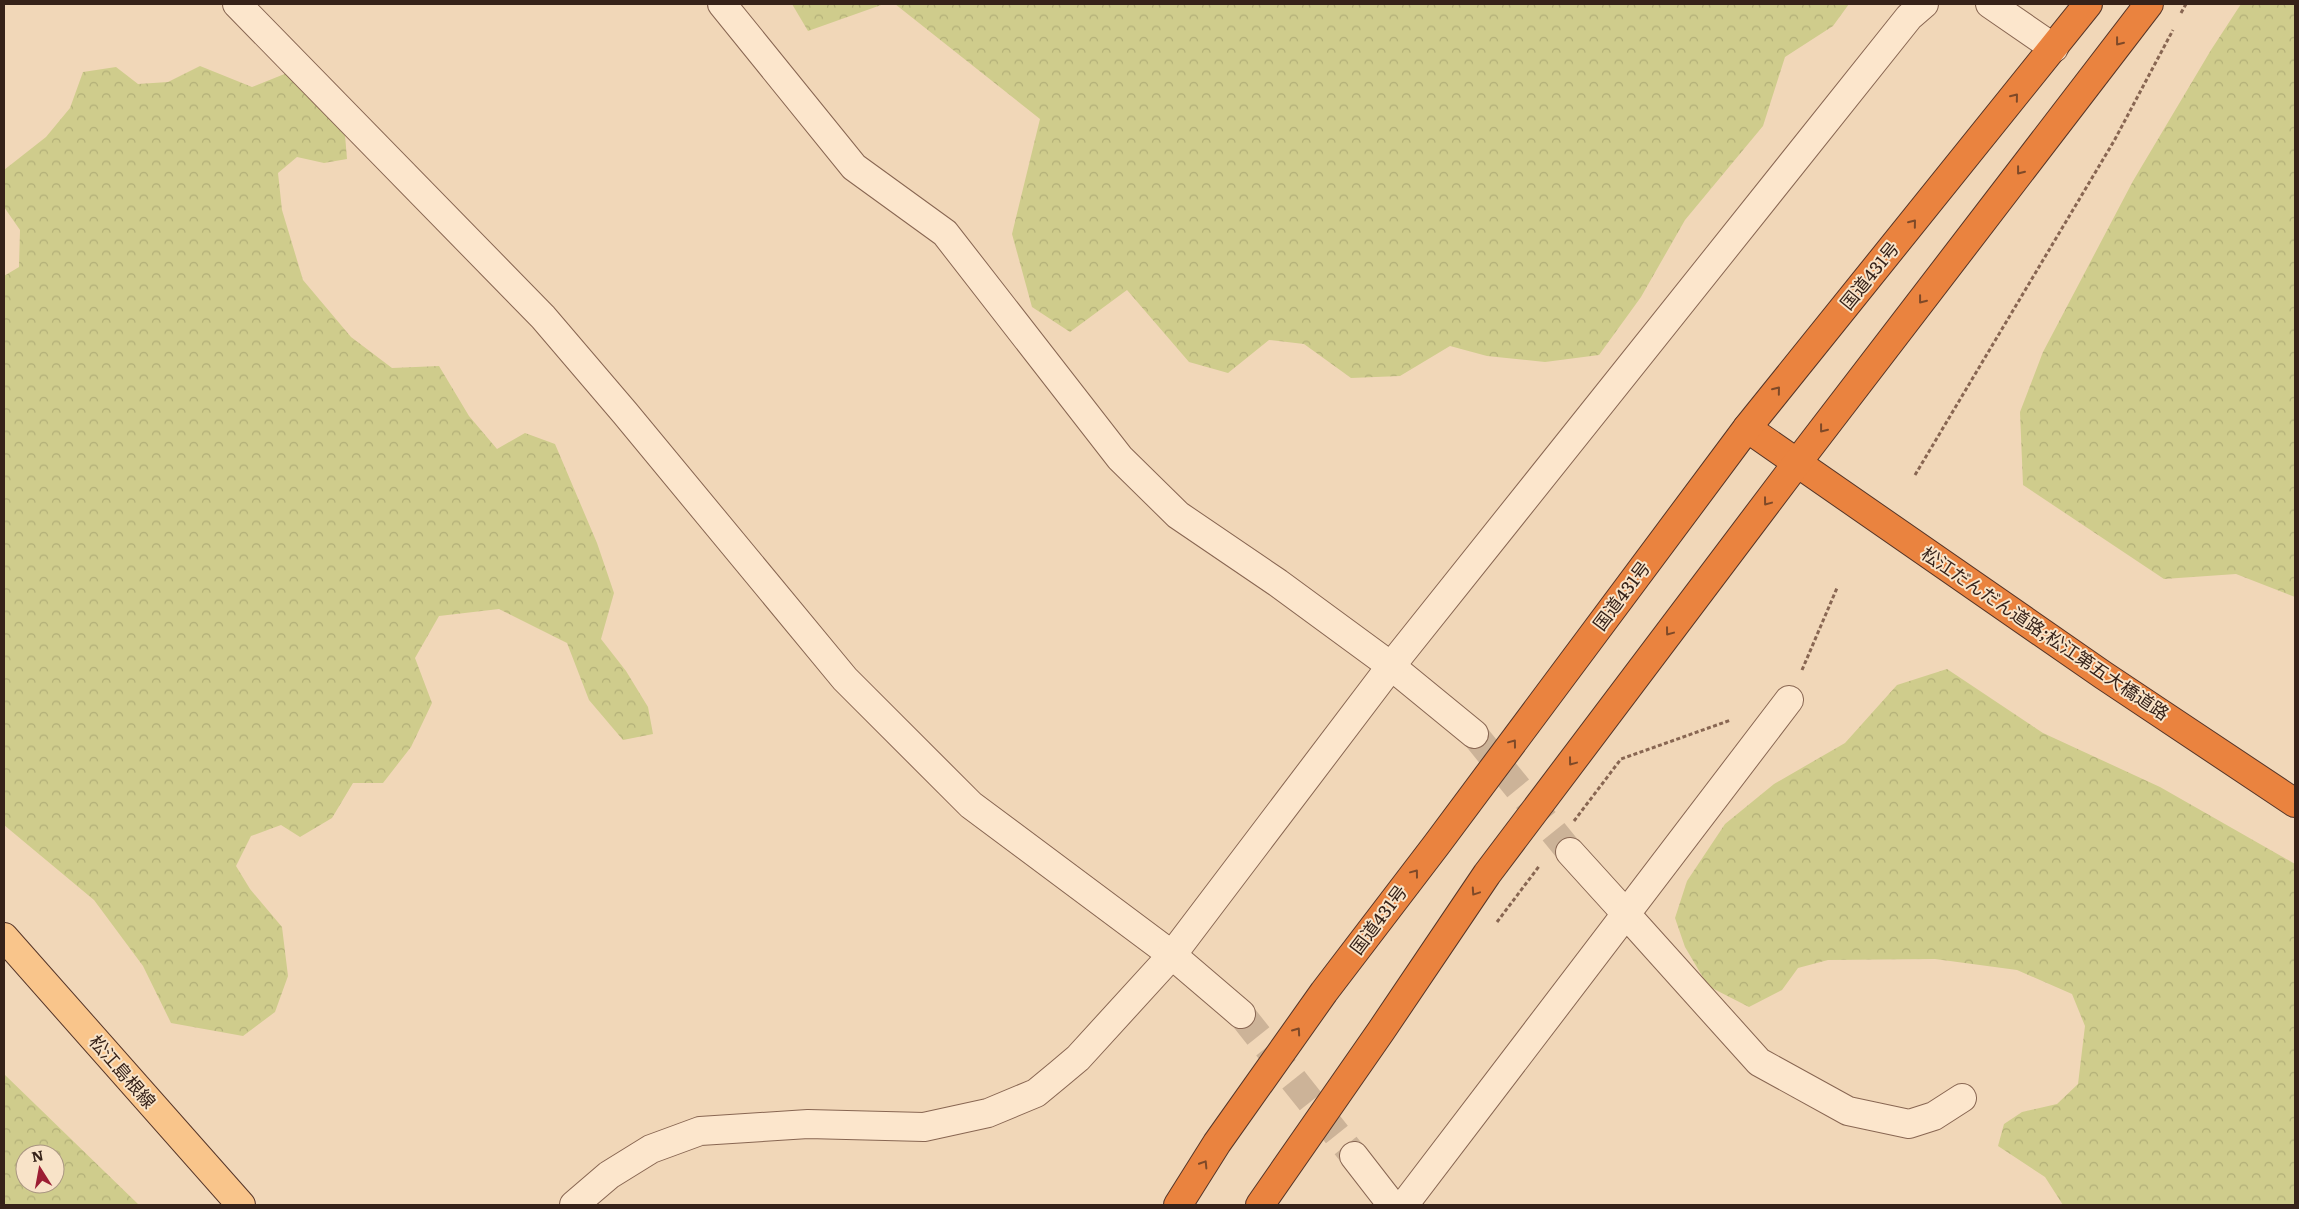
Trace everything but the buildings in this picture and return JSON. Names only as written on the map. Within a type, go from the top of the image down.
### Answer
[{"type":"highway","name":"国道431号","points":[[1178,1205],[1217,1143],[1324,992],[1747,428],[2088,4]]},
{"type":"highway","points":[[1260,1205],[1381,1032],[1487,874],[1796,463],[2149,4]]},
{"type":"highway","name":"松江だんだん道路;松江第五大橋道路","points":[[1747,428],[2103,675],[2295,803]]},
{"type":"main road","name":"松江島根線","points":[[4,937],[241,1205]]},
{"type":"street","points":[[237,4],[542,317],[626,413],[845,679],[970,804],[1172,955],[1241,1014]]},
{"type":"street","points":[[722,4],[854,167],[945,233],[1120,458],[1178,515],[1278,583],[1391,666],[1474,734]]},
{"type":"street","points":[[574,1205],[609,1175],[651,1149],[700,1131],[808,1124],[924,1127],[988,1113],[1036,1093],[1078,1058],[1172,955],[1391,666],[1909,17],[1924,4]]},
{"type":"street","points":[[1990,4],[2054,48]]},
{"type":"street","points":[[1404,1205],[1789,700]]},
{"type":"street","points":[[1570,852],[1759,1062],[1848,1111],[1909,1124],[1934,1116],[1962,1098]]},
{"type":"street","points":[[1354,1156],[1392,1205]]},
{"type":"path","points":[[1915,475],[2114,141],[2186,4]]},
{"type":"green space","points":[[792,4],[884,4],[808,31]]},
{"type":"green space","points":[[895,4],[1849,4],[1833,26],[1785,57],[1763,126],[1685,220],[1641,297],[1599,355],[1545,362],[1487,356],[1450,346],[1400,376],[1351,378],[1304,344],[1269,340],[1228,373],[1189,362],[1127,290],[1070,332],[1032,307],[1012,234],[1040,119]]},
{"type":"green space","points":[[2241,4],[2295,4],[2295,597],[2236,574],[2164,579],[2023,485],[2020,412],[2043,352],[2133,181],[2211,50]]},
{"type":"green space","points":[[200,66],[252,87],[287,73],[345,135],[347,159],[324,163],[297,157],[278,173],[282,210],[303,280],[351,337],[392,368],[439,366],[469,416],[497,449],[525,433],[555,444],[597,543],[614,593],[601,639],[626,671],[648,707],[653,734],[623,740],[589,700],[567,643],[499,609],[439,616],[415,658],[432,703],[411,747],[383,783],[353,783],[332,818],[300,837],[281,825],[251,836],[236,866],[250,889],[282,927],[288,976],[275,1012],[243,1036],[171,1023],[143,966],[94,900],[4,825],[4,276],[19,267],[20,230],[4,207],[4,170],[46,137],[70,108],[83,72],[116,67],[138,84],[168,82]]},
{"type":"green space","points":[[1947,669],[2043,733],[2160,787],[2295,864],[2295,1205],[2063,1205],[2045,1177],[1998,1146],[2004,1124],[2022,1112],[2057,1104],[2078,1084],[2085,1026],[2072,994],[2017,970],[1935,959],[1828,960],[1798,968],[1782,990],[1749,1007],[1708,986],[1685,947],[1675,918],[1687,881],[1725,824],[1774,784],[1845,743],[1897,685]]},
{"type":"green space","points":[[4,1074],[139,1205],[4,1205]]},
{"type":"tunnel","points":[[1474,734],[1570,852]]},
{"type":"tunnel","points":[[1241,1014],[1354,1156]]}]
